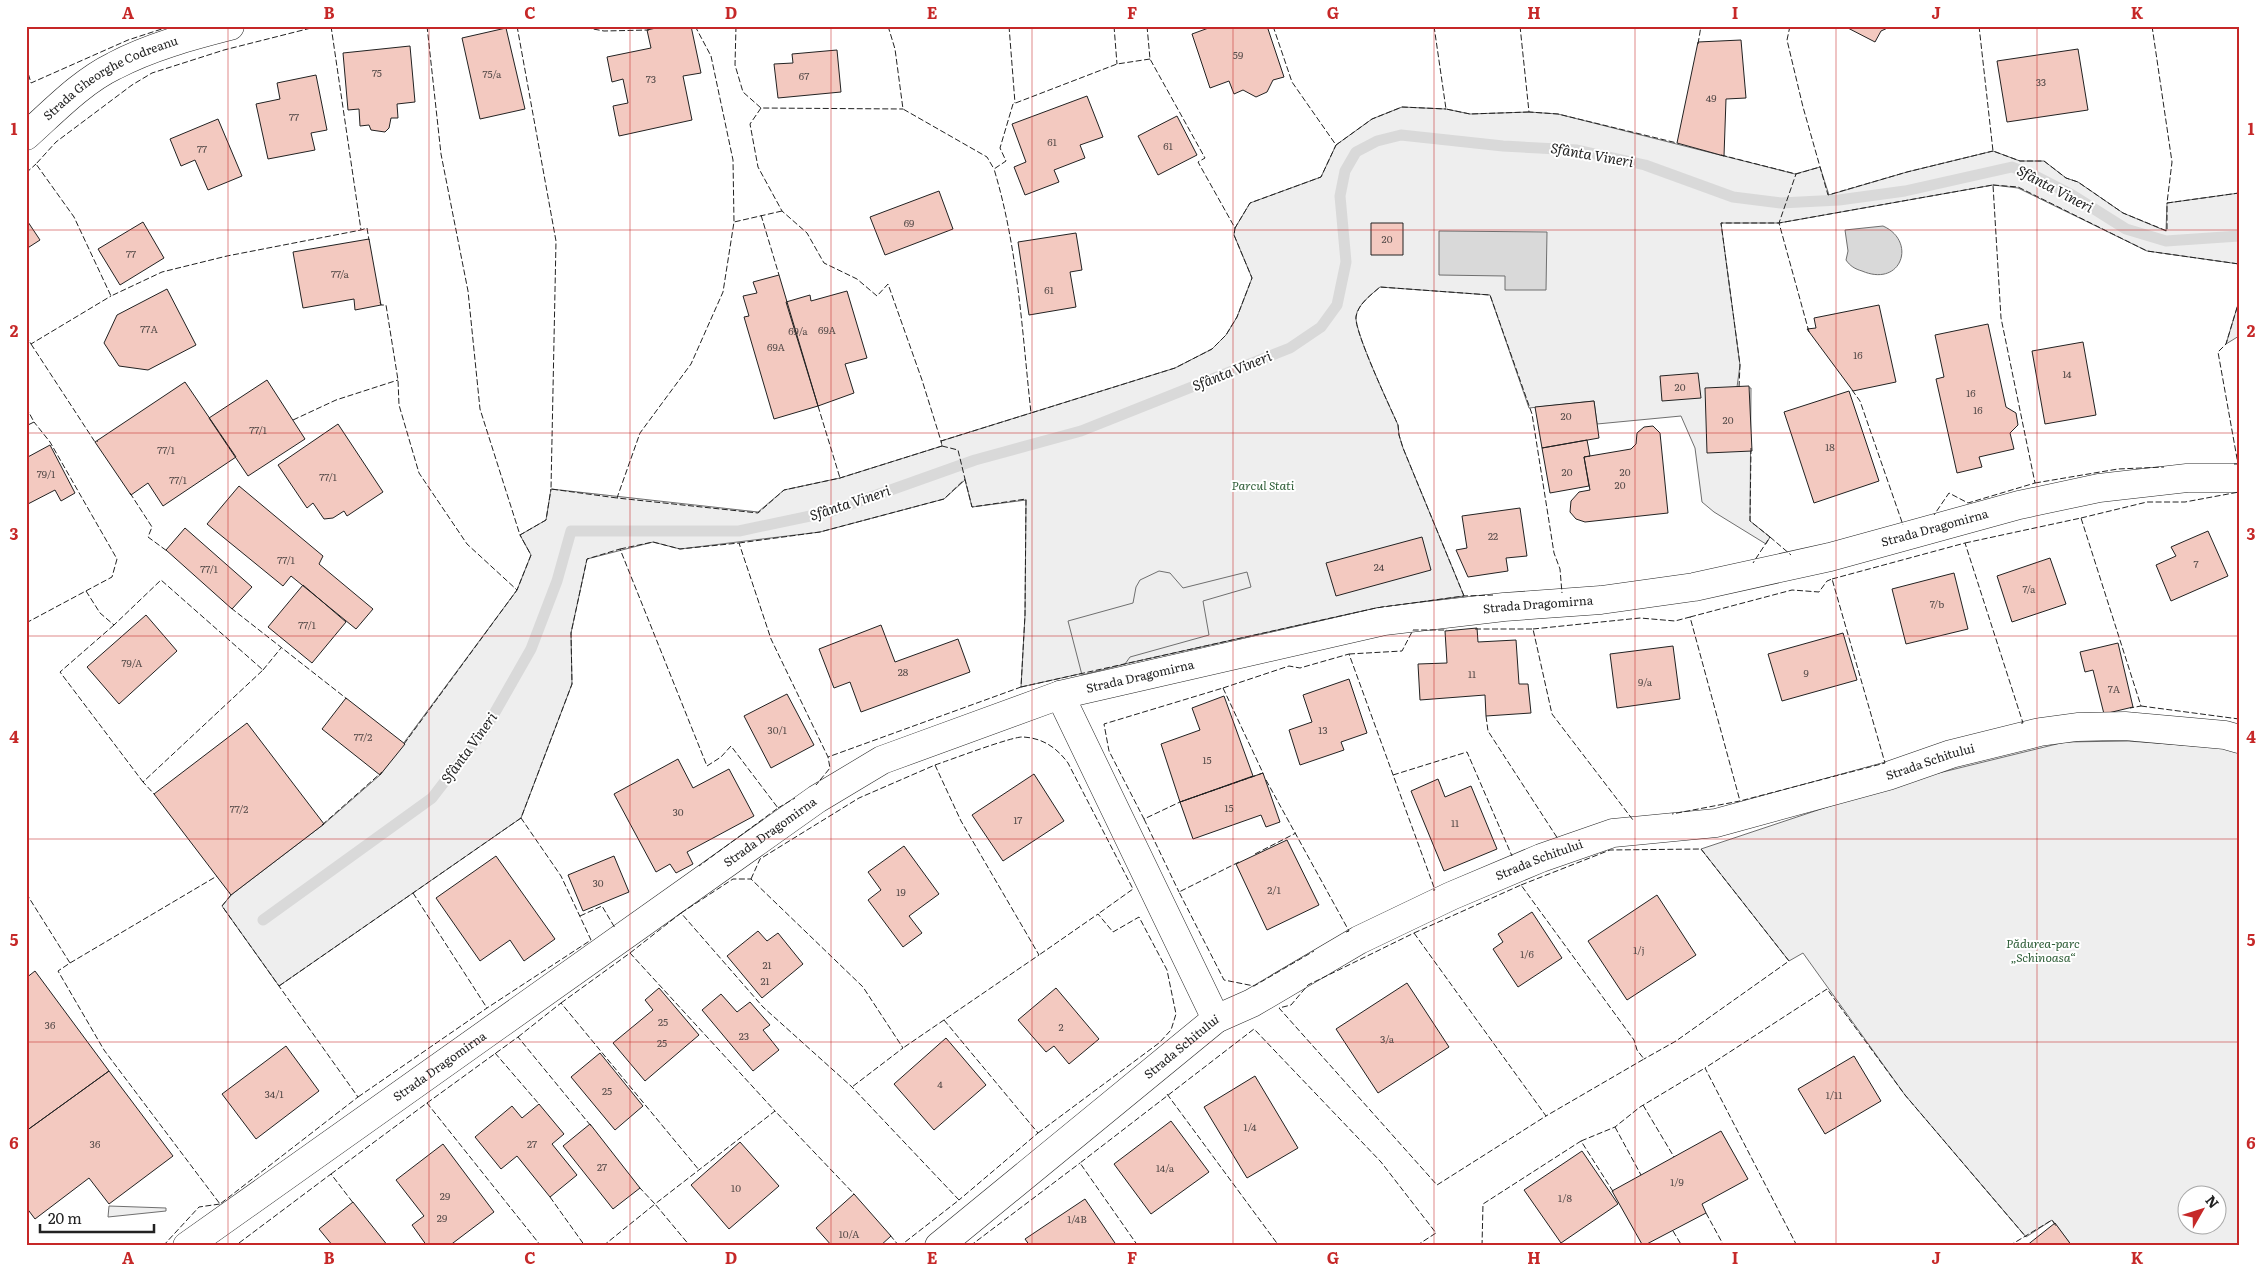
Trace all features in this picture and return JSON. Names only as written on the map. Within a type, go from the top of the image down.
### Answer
[{"type":"street","name":"Strada Gheorghe Codreanu","points":[[26,136],[74,93],[112,66],[158,48],[230,26]]},
{"type":"street","name":"Strada Dragomirna","points":[[187,1246],[818,799],[882,760],[1060,694],[1384,621],[1504,607],[1601,600],[1694,587],[1830,557],[2019,505],[2099,488],[2188,478],[2239,478]]},
{"type":"street","points":[[1060,694],[1216,1019]]},
{"type":"street","name":"Strada Schitului","points":[[939,1246],[1216,1019],[1252,1004],[1359,940],[1451,896],[1541,858],[1613,833],[1716,823],[1888,776],[1951,754],[2040,732],[2077,727],[2125,726],[2216,734],[2239,738]]},
{"type":"green space","name":"Parcul Stati","points":[[1402,107],[1446,109],[1470,114],[1529,112],[1558,114],[1795,174],[1820,167],[1829,195],[1907,172],[1993,151],[2020,161],[2044,161],[2066,178],[2078,182],[2123,213],[2166,231],[2167,203],[2239,193],[2239,264],[2147,251],[2018,188],[1993,185],[1779,223],[1721,223],[1740,365],[1737,387],[1751,388],[1750,521],[1770,537],[1766,544],[1714,512],[1702,502],[1695,448],[1681,416],[1597,424],[1594,401],[1529,408],[1490,295],[1380,287],[1359,307],[1356,316],[1357,324],[1373,369],[1398,425],[1403,448],[1464,596],[1376,608],[1021,687],[1025,615],[1026,500],[972,507],[965,480],[944,499],[820,532],[680,549],[653,542],[587,559],[571,633],[572,684],[521,818],[279,986],[222,906],[231,895],[324,824],[380,775],[517,590],[531,555],[520,535],[546,520],[551,489],[758,512],[784,490],[840,478],[942,446],[941,441],[1175,368],[1212,349],[1226,335],[1237,317],[1252,278],[1234,235],[1235,228],[1250,203],[1321,177],[1336,145],[1372,119]]},
{"type":"green space","points":[[2239,301],[2239,336],[2226,344]]},
{"type":"green space","name":"Pădurea-parc „Schinoasa“","points":[[2128,741],[2223,748],[2239,752],[2239,1246],[2072,1246],[2052,1220],[2026,1237],[1905,1095],[1803,953],[1789,961],[1701,849],[1902,782],[2065,742]]},
{"type":"green space","points":[[109,1206],[166,1208],[166,1211],[108,1217]]},
{"type":"shaded area","points":[[1883,226],[1894,233],[1900,242],[1902,251],[1900,260],[1895,268],[1887,273],[1876,275],[1851,266],[1846,260],[1848,251],[1845,230]]},
{"type":"shaded area","points":[[1439,231],[1547,232],[1546,290],[1505,290],[1505,276],[1439,275]]},
{"type":"shaded area","points":[[1159,571],[1170,573],[1183,588],[1247,572],[1251,587],[1203,601],[1209,635],[1130,657],[1125,664],[1082,675],[1068,621],[1133,603],[1136,587],[1140,580]]},
{"type":"building","points":[[665,26],[691,26],[701,73],[683,76],[692,120],[619,136],[613,106],[628,103],[623,79],[612,82],[607,57],[651,48],[647,30]]},
{"type":"building","points":[[1214,26],[1267,26],[1284,77],[1273,80],[1267,92],[1256,97],[1243,90],[1234,94],[1229,81],[1210,88],[1192,34]]},
{"type":"building","points":[[1844,26],[1892,26],[1881,31],[1875,42]]},
{"type":"building","points":[[506,28],[525,109],[480,119],[462,38]]},
{"type":"building","points":[[1741,40],[1746,98],[1726,99],[1724,156],[1677,143],[1698,42]]},
{"type":"building","points":[[410,46],[415,102],[397,104],[398,118],[391,118],[389,128],[385,132],[371,130],[369,125],[360,126],[359,109],[348,110],[343,53]]},
{"type":"building","points":[[2078,49],[2088,110],[2007,122],[1997,61]]},
{"type":"building","points":[[837,50],[841,92],[778,98],[774,64],[793,63],[792,54]]},
{"type":"building","points":[[316,75],[327,130],[311,133],[315,150],[268,159],[256,104],[280,99],[277,83]]},
{"type":"building","points":[[1087,96],[1103,137],[1080,145],[1085,158],[1054,170],[1059,182],[1025,195],[1014,167],[1026,162],[1012,124]]},
{"type":"building","points":[[1177,116],[1197,155],[1158,175],[1138,136]]},
{"type":"building","points":[[218,119],[242,176],[208,190],[195,160],[181,166],[170,139]]},
{"type":"building","points":[[939,191],[953,229],[885,255],[870,217]]},
{"type":"building","points":[[26,219],[40,240],[26,249]]},
{"type":"building","points":[[143,222],[164,258],[120,285],[98,249]]},
{"type":"building","points":[[1371,223],[1403,223],[1403,255],[1371,255]]},
{"type":"building","points":[[1076,233],[1082,270],[1070,272],[1076,307],[1029,315],[1018,242]]},
{"type":"building","points":[[369,239],[381,305],[355,310],[354,299],[303,308],[293,252]]},
{"type":"building","points":[[779,275],[818,406],[774,419],[744,317],[749,316],[743,296],[757,293],[753,282]]},
{"type":"building","points":[[167,289],[196,345],[148,370],[119,366],[104,343],[117,315]]},
{"type":"building","points":[[847,291],[867,358],[845,364],[854,393],[818,406],[786,302],[810,295],[811,301]]},
{"type":"building","points":[[1879,305],[1896,382],[1853,391],[1807,329],[1816,328],[1814,318]]},
{"type":"building","points":[[1988,324],[2006,407],[2016,413],[2018,425],[2010,433],[2014,449],[1979,457],[1982,467],[1957,473],[1936,379],[1944,377],[1935,335]]},
{"type":"building","points":[[2083,342],[2096,415],[2045,424],[2032,351]]},
{"type":"building","points":[[1698,373],[1701,398],[1662,401],[1660,376]]},
{"type":"building","points":[[267,380],[305,439],[248,476],[209,418]]},
{"type":"building","points":[[185,382],[236,457],[163,506],[148,483],[131,495],[95,442]]},
{"type":"building","points":[[1749,386],[1752,451],[1707,453],[1705,388]]},
{"type":"building","points":[[1849,391],[1879,481],[1814,503],[1784,412]]},
{"type":"building","points":[[1594,401],[1599,438],[1542,448],[1535,407]]},
{"type":"building","points":[[338,424],[383,492],[347,516],[344,511],[333,518],[324,519],[313,503],[307,508],[278,465]]},
{"type":"building","points":[[1653,426],[1660,433],[1668,513],[1585,522],[1576,519],[1570,512],[1571,501],[1579,492],[1590,490],[1584,457],[1631,449],[1636,444],[1637,433],[1644,427]]},
{"type":"building","points":[[1587,440],[1590,456],[1584,457],[1589,486],[1550,493],[1542,448]]},
{"type":"building","points":[[50,445],[75,493],[61,501],[55,490],[26,505],[26,458]]},
{"type":"building","points":[[239,486],[323,556],[319,564],[373,609],[356,629],[291,576],[283,586],[207,524]]},
{"type":"building","points":[[1520,508],[1527,556],[1506,558],[1508,571],[1468,577],[1456,550],[1467,548],[1462,516]]},
{"type":"building","points":[[185,528],[252,587],[232,609],[166,550]]},
{"type":"building","points":[[2208,531],[2228,576],[2171,601],[2156,565],[2176,556],[2171,547]]},
{"type":"building","points":[[1422,537],[1431,570],[1336,596],[1326,563]]},
{"type":"building","points":[[2050,558],[2066,604],[2012,622],[1997,576]]},
{"type":"building","points":[[1954,573],[1968,629],[1906,644],[1892,589]]},
{"type":"building","points":[[303,585],[346,622],[312,663],[268,627]]},
{"type":"building","points":[[146,615],[177,651],[119,704],[87,667]]},
{"type":"building","points":[[881,625],[895,662],[958,639],[970,672],[861,712],[850,682],[834,688],[819,649]]},
{"type":"building","points":[[1477,628],[1478,642],[1516,640],[1519,684],[1528,684],[1531,713],[1486,716],[1485,695],[1420,700],[1418,664],[1447,663],[1445,631]]},
{"type":"building","points":[[1843,633],[1857,680],[1782,701],[1768,654]]},
{"type":"building","points":[[2118,643],[2133,707],[2104,714],[2093,670],[2085,672],[2080,652]]},
{"type":"building","points":[[1673,646],[1680,699],[1617,708],[1610,654]]},
{"type":"building","points":[[1349,679],[1367,733],[1341,742],[1344,750],[1300,765],[1289,730],[1312,722],[1303,695]]},
{"type":"building","points":[[787,694],[814,745],[771,768],[744,716]]},
{"type":"building","points":[[1224,696],[1253,776],[1180,802],[1161,744],[1200,730],[1192,708]]},
{"type":"building","points":[[346,698],[405,744],[380,775],[322,729]]},
{"type":"building","points":[[247,723],[324,824],[231,895],[154,794]]},
{"type":"building","points":[[678,759],[693,788],[729,769],[754,816],[687,852],[693,864],[676,873],[670,864],[656,872],[614,794]]},
{"type":"building","points":[[1263,773],[1280,822],[1266,827],[1261,815],[1193,839],[1180,802]]},
{"type":"building","points":[[1034,774],[1064,821],[1003,861],[972,815]]},
{"type":"building","points":[[1438,779],[1445,797],[1471,786],[1497,849],[1444,871],[1411,791]]},
{"type":"building","points":[[1287,840],[1319,905],[1267,930],[1236,864]]},
{"type":"building","points":[[904,846],[939,894],[909,916],[922,933],[903,947],[868,900],[881,890],[868,872]]},
{"type":"building","points":[[496,856],[555,939],[524,961],[510,940],[480,961],[436,898]]},
{"type":"building","points":[[614,856],[629,892],[583,911],[568,875]]},
{"type":"building","points":[[1657,895],[1696,955],[1627,1000],[1588,941]]},
{"type":"building","points":[[1532,912],[1562,958],[1518,987],[1493,949],[1503,942],[1498,934]]},
{"type":"building","points":[[758,931],[767,941],[778,933],[803,964],[762,998],[727,956]]},
{"type":"building","points":[[35,971],[109,1071],[26,1131],[26,978]]},
{"type":"building","points":[[1407,983],[1449,1047],[1378,1093],[1336,1029]]},
{"type":"building","points":[[659,988],[699,1035],[645,1081],[613,1043],[653,1010],[645,1000]]},
{"type":"building","points":[[1056,988],[1099,1039],[1069,1064],[1054,1046],[1046,1052],[1018,1020]]},
{"type":"building","points":[[721,994],[737,1012],[750,1002],[770,1025],[763,1030],[779,1050],[753,1071],[702,1010]]},
{"type":"building","points":[[946,1038],[986,1085],[934,1130],[894,1084]]},
{"type":"building","points":[[286,1046],[319,1091],[256,1139],[222,1094]]},
{"type":"building","points":[[600,1053],[643,1106],[615,1130],[571,1077]]},
{"type":"building","points":[[1854,1056],[1881,1101],[1825,1134],[1798,1089]]},
{"type":"building","points":[[109,1071],[173,1156],[109,1204],[89,1178],[35,1219],[26,1207],[26,1131]]},
{"type":"building","points":[[1255,1076],[1298,1148],[1247,1178],[1204,1107]]},
{"type":"building","points":[[539,1104],[564,1134],[552,1144],[577,1175],[550,1197],[517,1156],[501,1169],[475,1137],[512,1106],[522,1118]]},
{"type":"building","points":[[1171,1121],[1209,1172],[1151,1214],[1114,1164]]},
{"type":"building","points":[[590,1124],[640,1188],[613,1209],[563,1146]]},
{"type":"building","points":[[1721,1131],[1748,1179],[1702,1204],[1706,1213],[1643,1246],[1612,1191]]},
{"type":"building","points":[[740,1142],[779,1186],[729,1229],[691,1185]]},
{"type":"building","points":[[443,1144],[494,1212],[449,1246],[427,1246],[412,1225],[424,1216],[396,1180]]},
{"type":"building","points":[[1582,1151],[1618,1204],[1561,1243],[1524,1190]]},
{"type":"building","points":[[854,1194],[891,1236],[880,1246],[832,1246],[816,1228]]},
{"type":"building","points":[[1085,1199],[1117,1246],[1030,1246],[1025,1239]]},
{"type":"building","points":[[353,1202],[388,1246],[333,1246],[319,1229]]},
{"type":"building","points":[[2055,1223],[2072,1246],[2026,1246]]},
{"type":"waterway","name":"Sfânta Vineri","points":[[263,920],[432,798],[486,728],[531,649],[557,581],[571,531],[739,531],[829,512],[975,460],[1081,431],[1290,348],[1321,327],[1337,305],[1346,262],[1340,196],[1345,171],[1356,152],[1377,141],[1401,135],[1503,146],[1577,150],[1645,165],[1733,197],[1781,203],[1839,200],[1905,191],[2012,167],[2035,176],[2072,195],[2126,229],[2166,241],[2239,236]]},
{"type":"fence","points":[[26,66],[31,83],[128,40],[171,26]]},
{"type":"fence","points":[[319,26],[224,50],[152,73],[132,85],[56,142],[36,164],[74,217],[111,296],[162,272],[227,256],[361,230]]},
{"type":"fence","points":[[331,26],[361,230],[367,228],[369,240]]},
{"type":"fence","points":[[427,26],[441,154],[468,291],[480,409],[520,535],[546,520],[551,489]]},
{"type":"fence","points":[[517,26],[556,241],[551,489],[617,498]]},
{"type":"fence","points":[[577,26],[604,31],[649,30]]},
{"type":"fence","points":[[695,26],[711,56],[733,160],[734,222]]},
{"type":"fence","points":[[736,26],[735,65],[743,92],[761,108],[903,109]]},
{"type":"fence","points":[[888,26],[895,49],[903,109],[987,157],[994,169]]},
{"type":"fence","points":[[1009,26],[1015,103]]},
{"type":"fence","points":[[1114,26],[1117,64]]},
{"type":"fence","points":[[1147,26],[1150,59],[1205,158],[1198,162],[1235,228],[1250,203],[1321,177],[1336,145]]},
{"type":"fence","points":[[1273,26],[1292,82],[1336,145],[1372,119],[1402,107],[1446,109]]},
{"type":"fence","points":[[1434,26],[1446,109],[1470,114],[1529,112]]},
{"type":"fence","points":[[1520,26],[1529,112],[1558,114],[1677,143]]},
{"type":"fence","points":[[1698,44],[1701,26]]},
{"type":"fence","points":[[1790,26],[1787,40],[1803,107],[1828,195],[1907,172],[1993,151]]},
{"type":"fence","points":[[1979,26],[1993,151],[2020,161],[2044,161],[2066,178],[2078,182],[2123,213],[2167,231],[2167,203]]},
{"type":"fence","points":[[2146,26],[2147,29],[2150,26]]},
{"type":"fence","points":[[2152,26],[2172,162],[2167,203],[2239,193]]},
{"type":"fence","points":[[1150,59],[1117,64],[1013,104],[1000,148],[1006,161],[994,169],[1009,229],[1014,259],[1031,413],[1175,368],[1212,349],[1226,335],[1237,317],[1252,278],[1234,235],[1235,228]]},
{"type":"fence","points":[[761,108],[750,124],[758,167],[782,211],[807,233],[824,263],[857,279],[877,296],[888,284],[922,380],[941,441],[1031,413]]},
{"type":"fence","points":[[1721,155],[1796,174],[1820,167]]},
{"type":"fence","points":[[26,173],[36,164]]},
{"type":"fence","points":[[1739,387],[1740,365],[1721,223],[1779,223],[1796,174]]},
{"type":"fence","points":[[1993,185],[2018,187],[2147,251],[2239,264]]},
{"type":"fence","points":[[1809,332],[1779,223],[1993,185],[2001,318],[2035,483],[1968,503],[1949,493],[1934,515]]},
{"type":"fence","points":[[782,211],[734,222],[723,292],[691,364],[640,433],[617,498],[758,513],[784,490],[840,478],[942,446],[941,441]]},
{"type":"fence","points":[[761,215],[779,275]]},
{"type":"fence","points":[[1464,596],[1403,448],[1398,425],[1366,353],[1357,325],[1356,317],[1359,308],[1380,287],[1490,295],[1532,414],[1554,553],[1560,569],[1562,593]]},
{"type":"fence","points":[[26,335],[31,344],[111,296]]},
{"type":"fence","points":[[2234,464],[2238,464],[2218,352],[2226,344],[2239,301]]},
{"type":"fence","points":[[380,302],[381,305],[386,305],[398,380],[399,405],[419,473],[467,544],[517,590],[531,555],[520,535]]},
{"type":"fence","points":[[31,344],[95,442],[98,441]]},
{"type":"fence","points":[[293,420],[336,400],[398,380]]},
{"type":"fence","points":[[1852,390],[1860,401],[1903,525]]},
{"type":"fence","points":[[818,406],[840,478]]},
{"type":"fence","points":[[26,407],[34,422],[26,426]]},
{"type":"fence","points":[[26,623],[112,577],[117,559],[50,442],[34,422]]},
{"type":"fence","points":[[942,446],[958,450],[965,479]]},
{"type":"fence","points":[[1751,448],[1750,521],[1770,537],[1753,563]]},
{"type":"fence","points":[[2035,483],[2118,469],[2164,467]]},
{"type":"fence","points":[[739,543],[820,532],[944,499],[965,479],[972,507],[1026,499],[1025,615],[1021,687],[828,757]]},
{"type":"fence","points":[[2081,518],[2147,502],[2185,502],[2239,492]]},
{"type":"fence","points":[[130,493],[152,527],[148,537],[167,551]]},
{"type":"fence","points":[[1965,543],[2081,518],[2141,706],[2130,708]]},
{"type":"fence","points":[[1770,537],[1791,555]]},
{"type":"fence","points":[[620,549],[653,542],[680,549],[739,543],[771,639],[828,757],[830,768],[816,785]]},
{"type":"fence","points":[[1832,579],[1965,543],[2023,723],[2021,723]]},
{"type":"fence","points":[[358,1097],[487,1008],[591,940],[561,876],[521,818],[572,684],[571,633],[587,559],[620,549],[707,766],[721,757],[731,746],[778,808],[699,866]]},
{"type":"fence","points":[[1690,617],[1792,590],[1819,592],[1827,581],[1832,579],[1885,763],[1740,801]]},
{"type":"fence","points":[[86,591],[100,613],[114,625],[161,580],[263,670],[143,782],[155,795]]},
{"type":"fence","points":[[404,744],[517,590]]},
{"type":"fence","points":[[1021,687],[1376,608],[1464,596],[1493,595]]},
{"type":"fence","points":[[231,608],[347,699]]},
{"type":"fence","points":[[1533,629],[1640,618],[1675,621],[1690,617],[1740,801],[1672,814]]},
{"type":"fence","points":[[114,625],[60,672],[143,782]]},
{"type":"fence","points":[[1475,629],[1533,629],[1552,714],[1633,820]]},
{"type":"fence","points":[[1349,654],[1402,651],[1413,630],[1447,630]]},
{"type":"fence","points":[[263,670],[281,648]]},
{"type":"fence","points":[[1223,688],[1289,666],[1300,668],[1349,654],[1435,890],[1433,890]]},
{"type":"fence","points":[[1223,688],[1263,773],[1180,802],[1144,819],[1109,751],[1104,724],[1223,688]]},
{"type":"fence","points":[[2141,706],[2239,719]]},
{"type":"fence","points":[[1486,716],[1488,731],[1558,839]]},
{"type":"fence","points":[[935,765],[995,744],[1023,737],[1037,739],[1059,753],[1068,763],[1133,889],[1098,914]]},
{"type":"fence","points":[[1393,775],[1467,752],[1512,856]]},
{"type":"fence","points":[[751,879],[760,859],[859,798],[935,765],[961,821],[1039,955],[903,1048]]},
{"type":"fence","points":[[322,825],[382,772]]},
{"type":"fence","points":[[1266,780],[1349,931],[1346,932]]},
{"type":"fence","points":[[778,808],[795,798]]},
{"type":"fence","points":[[279,986],[521,818]]},
{"type":"fence","points":[[1144,819],[1179,892]]},
{"type":"fence","points":[[1255,854],[1296,833]]},
{"type":"fence","points":[[1521,885],[1610,850],[1701,849],[1789,961],[1676,1041],[1644,1059]]},
{"type":"fence","points":[[1239,862],[1179,892],[1224,980],[1254,986],[1314,951]]},
{"type":"fence","points":[[70,963],[217,876]]},
{"type":"fence","points":[[681,913],[733,879],[751,879],[863,987],[903,1048],[852,1087]]},
{"type":"fence","points":[[1414,933],[1521,885],[1634,1040],[1637,1050],[1644,1059],[1546,1116]]},
{"type":"fence","points":[[26,893],[70,963],[58,971],[104,1050],[220,1204],[358,1097],[222,906],[231,895],[229,892]]},
{"type":"fence","points":[[413,893],[487,1008]]},
{"type":"fence","points":[[580,916],[602,906],[615,928]]},
{"type":"fence","points":[[630,953],[681,913],[763,1007],[852,1087],[959,1200],[900,1246]]},
{"type":"fence","points":[[1038,1133],[1159,1043],[1171,1030],[1176,1014],[1167,970],[1139,917],[1113,932],[1098,914],[1039,955]]},
{"type":"fence","points":[[1414,933],[1546,1116],[1437,1185],[1279,1008],[1291,1005],[1308,985],[1414,933]]},
{"type":"fence","points":[[561,1003],[630,953],[775,1111]]},
{"type":"fence","points":[[1797,1246],[1705,1068],[1827,989],[1905,1095],[2026,1237]]},
{"type":"fence","points":[[518,1037],[561,1003],[699,1170]]},
{"type":"fence","points":[[944,1020],[1038,1133],[959,1200]]},
{"type":"fence","points":[[1138,1246],[1080,1163],[1254,1029],[1381,1162],[1436,1233],[1416,1246]]},
{"type":"fence","points":[[427,1103],[518,1037],[591,1126]]},
{"type":"fence","points":[[495,1053],[539,1104]]},
{"type":"fence","points":[[1581,1141],[1615,1127],[1640,1107],[1705,1068]]},
{"type":"fence","points":[[1167,1094],[1279,1246]]},
{"type":"fence","points":[[331,1174],[427,1103],[541,1246]]},
{"type":"fence","points":[[1643,1105],[1674,1157]]},
{"type":"fence","points":[[639,1187],[655,1204],[775,1111],[855,1195]]},
{"type":"fence","points":[[1615,1127],[1641,1175]]},
{"type":"fence","points":[[1482,1246],[1483,1204],[1581,1141],[1614,1193]]},
{"type":"fence","points":[[970,1246],[1080,1163]]},
{"type":"fence","points":[[239,1243],[331,1174],[354,1204]]},
{"type":"fence","points":[[550,1197],[585,1246]]},
{"type":"fence","points":[[163,1246],[199,1207],[220,1204]]},
{"type":"fence","points":[[603,1246],[655,1204],[690,1246]]},
{"type":"fence","points":[[1706,1213],[1724,1246]]},
{"type":"fence","points":[[2009,1246],[2052,1220],[2056,1226]]},
{"type":"fence","points":[[1673,1231],[1682,1246]]},
{"type":"fence","points":[[890,1235],[899,1246]]}]
